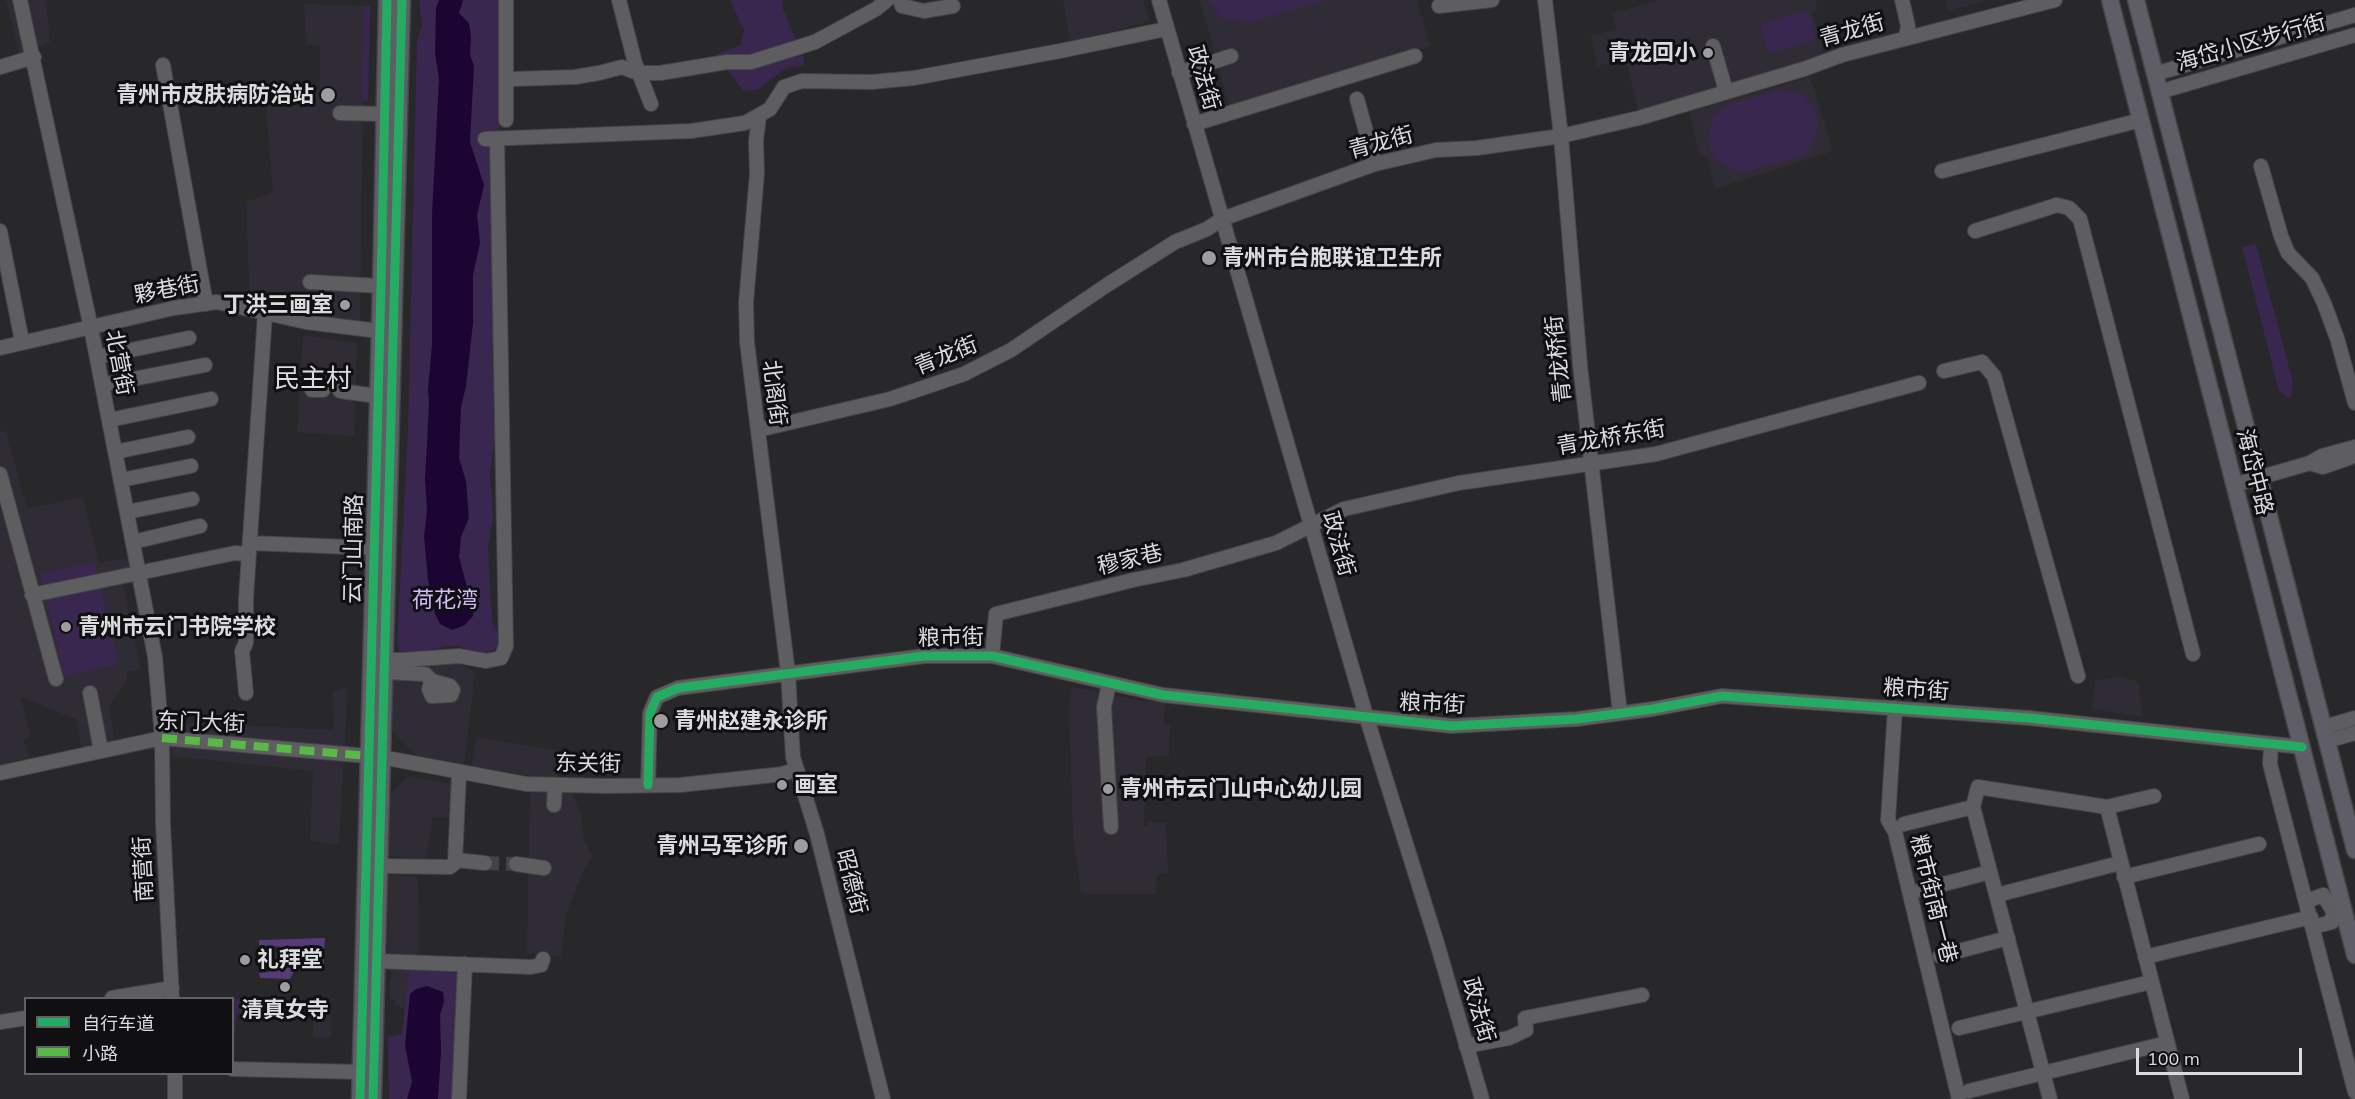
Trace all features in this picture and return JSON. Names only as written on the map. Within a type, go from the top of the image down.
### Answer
[{"type":"main road","name":"云门山南路","points":[[360,1099],[360,1072],[368,994],[375,757],[384,666],[392,114],[387,0]]},
{"type":"main road","name":"云门山南路","points":[[373,1099],[368,994],[376,961],[379,866],[375,757],[374,548],[377,396],[381,286],[402,0]]},
{"type":"main road","name":"海岱中路","points":[[2110,0],[2302,747],[2338,910],[2355,955]]},
{"type":"main road","name":"海岱中路","points":[[2136,0],[2355,850]]},
{"type":"street","name":"北营街","points":[[20,0],[91,327],[139,572],[155,657],[162,738]]},
{"type":"street","points":[[506,0],[507,120]]},
{"type":"street","points":[[619,0],[638,73],[651,105]]},
{"type":"street","points":[[506,81],[583,75],[622,67],[638,73],[660,73],[727,62],[751,62],[815,42],[876,9],[887,0]]},
{"type":"street","points":[[900,0],[902,6],[924,11],[953,6]]},
{"type":"street","name":"政法街","points":[[1159,0],[1366,719],[1437,943],[1482,1099]]},
{"type":"street","points":[[1438,6],[1492,0]]},
{"type":"street","name":"青龙桥街","points":[[1545,0],[1561,136],[1577,334],[1620,713]]},
{"type":"street","points":[[1902,0],[1908,26],[1906,38]]},
{"type":"street","name":"青龙街","points":[[758,430],[890,399],[964,374],[1011,350],[1175,242],[1200,232],[1222,219],[1375,164],[1436,150],[1477,148],[1561,136],[1639,118],[1804,69],[1842,55],[2055,0]]},
{"type":"street","name":"海岱小区步行街","points":[[2154,74],[2355,15]]},
{"type":"street","points":[[384,666],[459,656],[486,661],[501,658],[506,646],[499,146],[491,139],[691,131],[745,123],[770,109],[784,87],[802,81],[872,82],[914,78],[1166,29]]},
{"type":"street","name":"海岱小区步行街","points":[[2159,92],[2355,35]]},
{"type":"street","points":[[1713,46],[1726,91]]},
{"type":"street","points":[[1179,73],[1231,56]]},
{"type":"street","points":[[1194,124],[1415,56]]},
{"type":"street","points":[[0,67],[34,57]]},
{"type":"street","points":[[163,65],[206,304]]},
{"type":"street","points":[[1357,99],[1375,164]]},
{"type":"street","points":[[340,113],[392,114]]},
{"type":"street","name":"北阁街","points":[[759,116],[756,141],[757,173],[746,303],[748,367],[788,674]]},
{"type":"street","points":[[1942,171],[2141,120]]},
{"type":"street","points":[[2261,166],[2288,253],[2312,278],[2324,303],[2337,338],[2355,403]]},
{"type":"street","points":[[1975,231],[2057,205],[2069,208],[2080,219],[2193,654]]},
{"type":"street","points":[[0,231],[21,336],[20,343]]},
{"type":"street","points":[[310,282],[381,286]]},
{"type":"street","name":"夥巷街","points":[[0,348],[174,308],[217,302],[306,322],[379,331]]},
{"type":"street","points":[[246,693],[242,651],[246,643],[249,548],[265,314]]},
{"type":"street","points":[[97,357],[189,338]]},
{"type":"street","points":[[1944,371],[1982,362],[1994,376],[2078,676]]},
{"type":"street","points":[[102,386],[205,365]]},
{"type":"street","name":"青龙桥东街","points":[[1311,526],[1344,508],[1408,492],[1485,478],[1591,465],[1656,454],[1918,383]]},
{"type":"street","points":[[340,391],[377,396]]},
{"type":"street","points":[[109,420],[211,399]]},
{"type":"street","points":[[115,452],[189,436]]},
{"type":"street","points":[[2234,485],[2355,447]]},
{"type":"street","points":[[2310,463],[2323,467],[2349,458],[2355,453]]},
{"type":"street","points":[[121,480],[191,466]]},
{"type":"street","points":[[0,474],[56,679]]},
{"type":"street","points":[[127,512],[192,499]]},
{"type":"street","points":[[133,542],[200,526]]},
{"type":"street","name":"穆家巷","points":[[992,656],[996,614],[1183,570],[1276,543],[1311,526]]},
{"type":"street","points":[[32,595],[235,553],[249,548],[374,548]]},
{"type":"street","name":"粮市街","points":[[648,785],[650,713],[657,697],[678,688],[924,656],[992,656],[1163,695],[1366,719],[1452,726],[1523,723],[1620,713],[1722,696],[2029,718],[2302,747]]},
{"type":"street","points":[[384,666],[425,674],[432,681]]},
{"type":"street","name":"昭德街","points":[[788,674],[796,769],[817,834],[883,1099]]},
{"type":"street","points":[[1109,684],[1104,707],[1110,827]]},
{"type":"street","points":[[90,693],[101,751]]},
{"type":"street","name":"粮市街南一巷","points":[[1895,708],[1888,820],[1895,831],[1964,1095]]},
{"type":"street","points":[[2326,734],[2355,718]]},
{"type":"street","points":[[2326,734],[2355,733]]},
{"type":"street","name":"东门大街","points":[[0,774],[162,738],[375,757]]},
{"type":"street","name":"南营街","points":[[162,738],[163,824],[172,993]]},
{"type":"street","points":[[2271,744],[2270,764],[2355,1092]]},
{"type":"street","name":"东关街","points":[[375,757],[526,784],[680,784],[783,774],[796,769]]},
{"type":"street","points":[[379,866],[450,867],[455,863],[459,773]]},
{"type":"street","points":[[554,805],[555,784]]},
{"type":"street","points":[[2050,1099],[1973,807],[1978,787],[2107,807],[2154,796]]},
{"type":"street","points":[[1904,824],[1973,807]]},
{"type":"street","points":[[2107,807],[2182,1099]]},
{"type":"street","points":[[2124,877],[2259,844]]},
{"type":"street","points":[[455,860],[485,863]]},
{"type":"street","points":[[516,864],[544,868]]},
{"type":"street","points":[[1996,895],[2116,864]]},
{"type":"street","points":[[1921,890],[1990,872]]},
{"type":"street","points":[[2145,957],[2312,922],[2332,922],[2338,910],[2323,895],[2307,901]]},
{"type":"street","points":[[1940,956],[2008,938]]},
{"type":"street","points":[[376,961],[531,967],[541,965],[543,959]]},
{"type":"street","points":[[459,1099],[465,964]]},
{"type":"street","points":[[1959,1028],[2151,982]]},
{"type":"street","points":[[132,997],[172,993]]},
{"type":"street","points":[[1467,1046],[1509,1038],[1526,1030],[1525,1018],[1642,994]]},
{"type":"street","points":[[0,1022],[24,1018]]},
{"type":"street","points":[[1964,1095],[2167,1043]]},
{"type":"street","points":[[234,1069],[360,1072]]},
{"type":"street","points":[[175,1099],[176,1075]]},
{"type":"shaded area","points":[[6,0],[46,0],[50,42],[20,55]]},
{"type":"shaded area","points":[[439,0],[463,0],[459,13],[469,23],[470,55],[474,66],[470,142],[484,185],[477,215],[480,243],[473,275],[473,323],[466,386],[461,407],[459,458],[466,481],[469,518],[461,537],[459,557],[470,598],[475,605],[473,616],[465,625],[452,630],[440,624],[435,614],[428,579],[424,537],[427,510],[425,480],[428,390],[432,344],[432,214],[439,79],[435,53],[436,8]]},
{"type":"shaded area","points":[[1063,0],[1143,0],[1150,21],[1070,43]]},
{"type":"shaded area","points":[[1200,0],[1417,0],[1430,46],[1229,105]]},
{"type":"shaded area","name":"青龙回小","points":[[1661,0],[1815,0],[1818,10],[1812,12],[1823,49],[1819,58],[1638,111],[1626,60],[1597,66],[1591,36],[1616,29],[1612,13]]},
{"type":"shaded area","points":[[1945,0],[1988,0],[1948,11]]},
{"type":"shaded area","points":[[304,4],[364,6],[360,323],[323,322],[250,305],[246,202],[273,192],[265,100],[320,89],[320,45],[306,45]]},
{"type":"shaded area","points":[[1810,77],[1833,151],[1715,189],[1708,159],[1699,154],[1689,112]]},
{"type":"shaded area","points":[[303,335],[357,343],[354,436],[297,432]]},
{"type":"shaded area","name":"青州市云门书院学校","points":[[6,431],[27,509],[83,497],[99,563],[133,557],[138,582],[123,585],[141,670],[127,672],[127,679],[109,707],[115,741],[82,749],[76,719],[20,697],[31,736],[24,740],[29,757],[0,765],[0,432]]},
{"type":"shaded area","points":[[454,661],[475,672],[464,766],[417,756],[392,731],[393,677],[396,664]]},
{"type":"shaded area","points":[[2121,677],[2138,682],[2143,717],[2092,709],[2095,680]]},
{"type":"shaded area","points":[[347,687],[345,748],[172,731],[173,722],[334,730],[333,691]]},
{"type":"shaded area","name":"青州市云门山中心幼儿园","points":[[1072,687],[1142,701],[1165,701],[1164,724],[1170,725],[1169,756],[1146,757],[1144,825],[1148,826],[1148,822],[1166,823],[1168,873],[1157,874],[1156,894],[1088,894],[1081,892],[1073,835],[1069,706]]},
{"type":"shaded area","points":[[476,737],[557,750],[558,779],[472,769]]},
{"type":"shaded area","points":[[170,744],[344,758],[339,845],[310,841],[313,771],[172,756]]},
{"type":"shaded area","points":[[409,776],[453,784],[453,818],[433,817],[426,859],[388,856],[389,794]]},
{"type":"shaded area","points":[[530,791],[571,792],[582,816],[583,836],[592,856],[582,873],[566,915],[561,956],[527,953]]},
{"type":"shaded area","points":[[388,875],[418,877],[419,956],[388,953]]},
{"type":"shaded area","points":[[325,938],[324,950],[310,950],[310,946],[294,948],[259,945],[259,940]]},
{"type":"shaded area","points":[[324,957],[324,970],[294,971],[290,979],[260,978],[259,973],[269,972],[269,967],[310,965],[311,958]]},
{"type":"shaded area","points":[[391,968],[409,969],[406,1009],[395,1005],[395,1000],[390,998]]},
{"type":"shaded area","points":[[427,986],[443,992],[444,1001],[440,1015],[441,1051],[438,1099],[407,1099],[412,1082],[405,1045],[410,994],[416,989]]},
{"type":"shaded area","points":[[313,996],[330,997],[331,1037],[313,1037]]},
{"type":"green space","name":"荷花湾","points":[[419,0],[499,0],[502,77],[498,92],[500,130],[497,139],[495,438],[490,472],[493,517],[488,547],[492,622],[500,638],[500,647],[486,653],[477,653],[459,646],[447,646],[407,654],[400,653],[397,645],[408,428],[417,41],[422,25]]},
{"type":"green space","points":[[730,0],[783,0],[782,7],[804,59],[803,66],[788,67],[757,90],[743,91],[717,54],[741,45],[744,30]]},
{"type":"green space","points":[[1208,0],[1327,0],[1250,22],[1221,18]]},
{"type":"green space","points":[[364,6],[370,6],[368,101],[362,101]]},
{"type":"green space","points":[[1808,11],[1816,40],[1768,53],[1760,24]]},
{"type":"green space","points":[[1779,90],[1802,94],[1815,109],[1818,125],[1808,151],[1800,157],[1745,172],[1731,169],[1714,158],[1708,141],[1712,120],[1718,112],[1725,106]]},
{"type":"green space","points":[[2256,244],[2293,382],[2290,399],[2279,391],[2242,247]]},
{"type":"green space","points":[[95,562],[118,664],[64,676],[41,574]]},
{"type":"green space","points":[[409,969],[460,973],[454,1099],[389,1099],[388,1037],[402,1034]]},
{"type":"green space","points":[[234,999],[272,999],[272,1011],[237,1013],[234,1041]]},
{"type":"tunnel","points":[[485,863],[516,864]]},
{"type":"marked path","points":[[162,738],[368,756]]},
{"type":"cycle path","points":[[360,1099],[387,0]]},
{"type":"cycle path","points":[[373,1099],[402,0]]},
{"type":"cycle path","points":[[648,785],[650,713],[657,697],[678,688],[924,656],[992,656],[1163,695],[1452,726],[1577,719],[1653,709],[1722,696],[2029,718],[2302,747]]},
{"type":"place","name":"青龙回小","points":[[1708,53]]},
{"type":"place","name":"青州市皮肤病防治站","points":[[328,95]]},
{"type":"place","name":"青州市台胞联谊卫生所","points":[[1209,258]]},
{"type":"place","name":"丁洪三画室","points":[[345,305]]},
{"type":"place","name":"青州市云门书院学校","points":[[66,627]]},
{"type":"place","name":"青州赵建永诊所","points":[[661,721]]},
{"type":"place","name":"画室","points":[[782,785]]},
{"type":"place","name":"青州市云门山中心幼儿园","points":[[1108,789]]},
{"type":"place","name":"青州马军诊所","points":[[801,846]]},
{"type":"place","name":"礼拜堂","points":[[245,960]]},
{"type":"place","name":"清真女寺","points":[[285,987]]},
{"type":"district","name":"民主村","points":[[313,379]]}]
